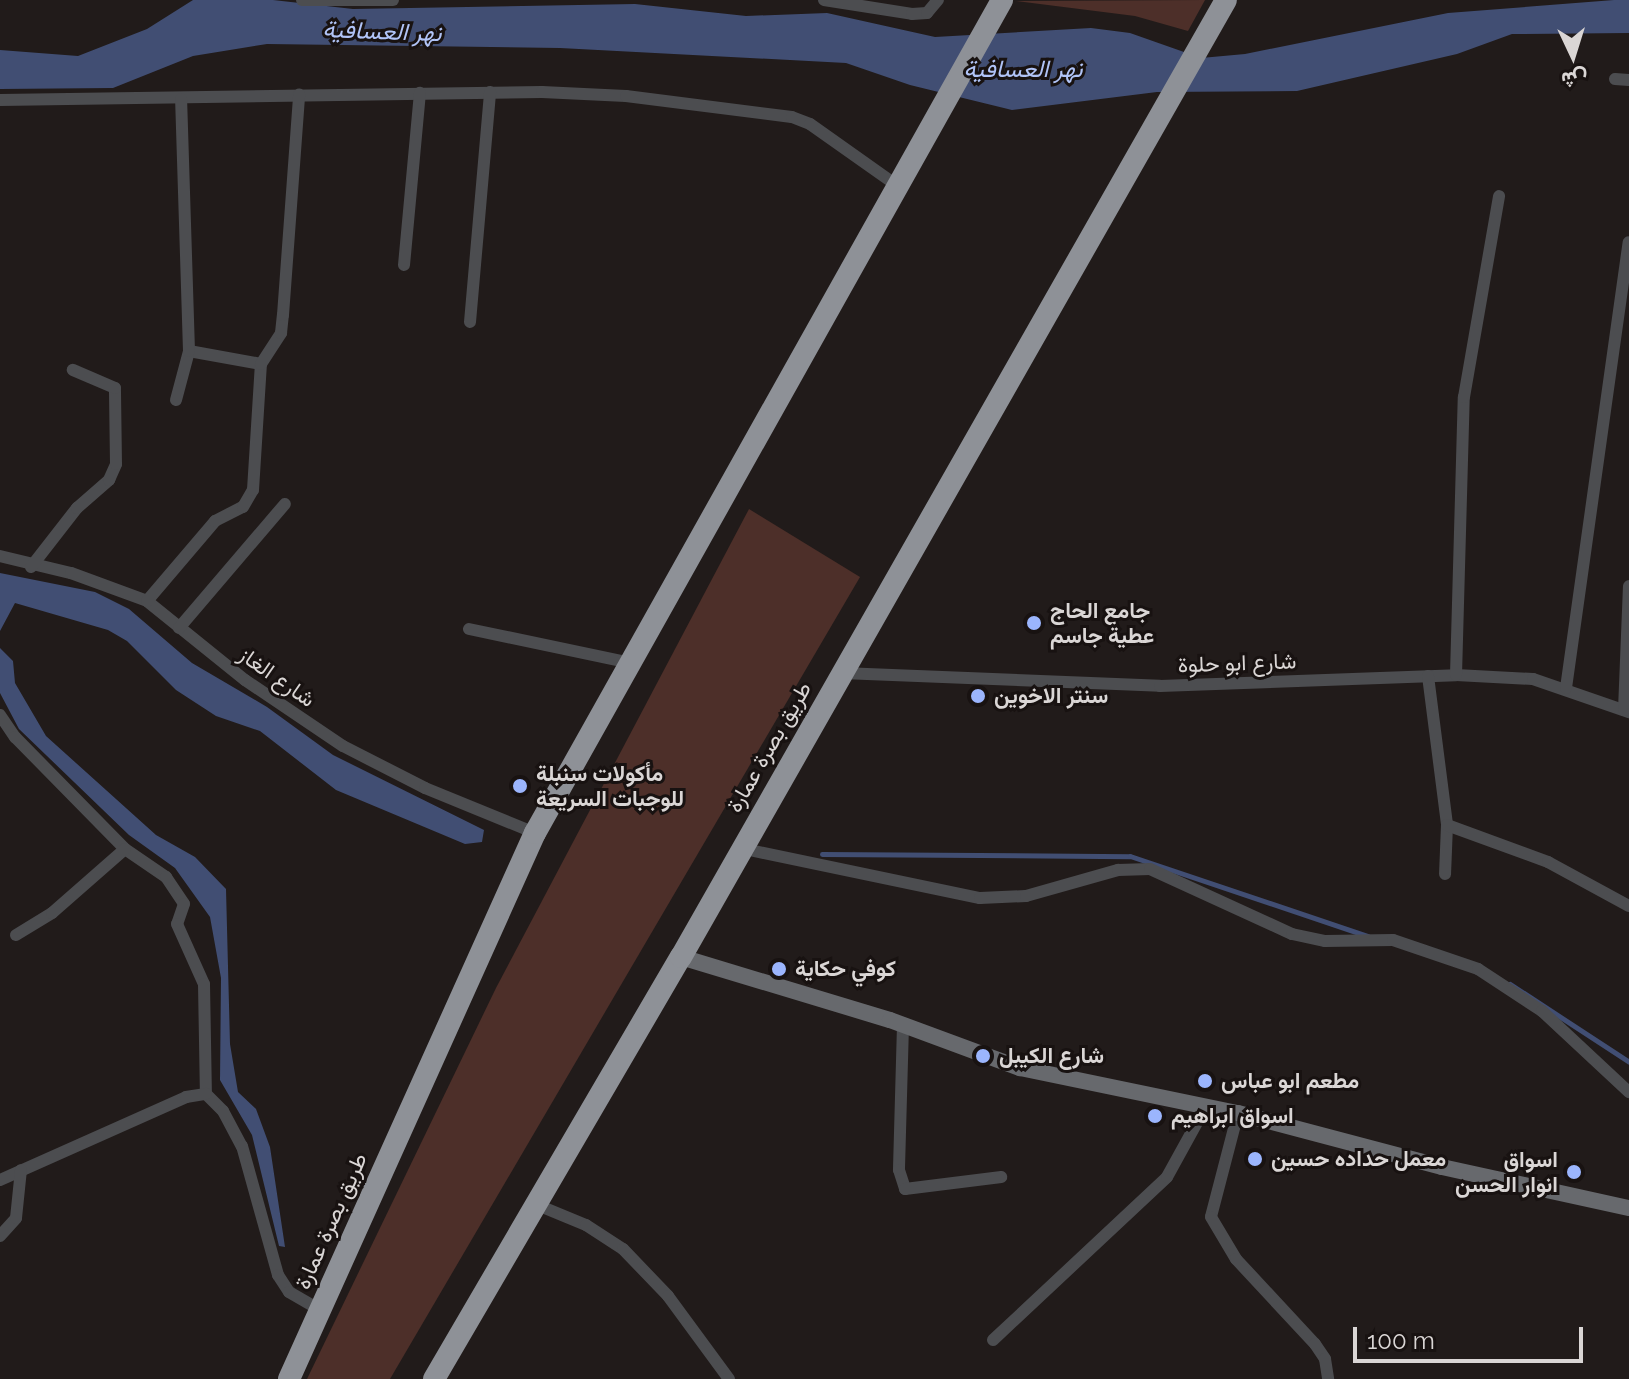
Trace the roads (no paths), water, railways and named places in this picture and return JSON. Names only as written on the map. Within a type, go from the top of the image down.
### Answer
[{"type":"highway","name":"طريق بصرة عمارة","points":[[289,1379],[535,833],[626,662],[1002,0]]},
{"type":"highway","name":"طريق بصرة عمارة","points":[[434,1379],[681,957],[740,848],[1226,0]]},
{"type":"street","points":[[302,0],[393,0]]},
{"type":"street","points":[[824,0],[912,14],[927,13],[938,0]]},
{"type":"street","points":[[1615,79],[1629,80]]},
{"type":"street","points":[[470,322],[490,92]]},
{"type":"street","points":[[0,100],[490,92],[626,96],[792,117],[810,124],[896,185]]},
{"type":"street","points":[[404,265],[420,93]]},
{"type":"street","points":[[147,601],[215,521],[243,507],[253,490],[261,364],[281,333],[299,95]]},
{"type":"street","points":[[176,400],[189,351],[181,99]]},
{"type":"street","points":[[1456,675],[1464,397],[1499,196]]},
{"type":"street","points":[[1566,688],[1629,242]]},
{"type":"street","points":[[189,351],[261,364]]},
{"type":"street","points":[[31,567],[77,508],[109,480],[116,464],[115,388],[73,370]]},
{"type":"street","points":[[179,628],[285,504]]},
{"type":"street","name":"شارع الغاز","points":[[0,556],[31,567],[71,573],[147,601],[179,628],[343,746],[425,788],[535,833]]},
{"type":"street","points":[[1627,711],[1629,586]]},
{"type":"street","points":[[469,629],[626,662]]},
{"type":"street","name":"شارع ابو حلوة","points":[[842,673],[1160,686],[1456,675],[1533,679],[1627,711]]},
{"type":"street","points":[[1428,676],[1447,825],[1445,874]]},
{"type":"street","points":[[0,715],[15,737],[125,849],[166,877],[184,904],[177,924],[204,984],[206,1094],[223,1111],[242,1146],[278,1275],[289,1292],[319,1309]]},
{"type":"street","points":[[1447,825],[1548,862],[1629,906]]},
{"type":"street","points":[[740,848],[980,898],[1026,896],[1118,870],[1150,869],[1292,934],[1325,941],[1393,940],[1478,969],[1542,1011],[1629,1092]]},
{"type":"street","points":[[16,935],[52,913],[125,849]]},
{"type":"street","points":[[681,957],[903,1025],[1020,1068],[1238,1113],[1442,1167],[1629,1208]]},
{"type":"street","points":[[903,1025],[899,1170],[905,1189],[1001,1177]]},
{"type":"street","points":[[0,1180],[186,1097],[206,1094]]},
{"type":"street","points":[[993,1340],[1167,1177],[1206,1106]]},
{"type":"street","points":[[1238,1113],[1211,1217],[1236,1259],[1315,1344],[1325,1359],[1328,1379]]},
{"type":"street","points":[[0,1236],[16,1218],[21,1170]]},
{"type":"street","points":[[535,1204],[586,1225],[623,1249],[668,1296],[729,1379]]},
{"type":"water","name":"نهر العسافية","points":[[193,0],[273,0],[353,9],[635,4],[746,16],[827,13],[935,37],[1091,28],[1130,33],[1201,58],[1245,54],[1448,13],[1614,0],[1629,0],[1629,33],[1512,34],[1457,54],[1297,91],[1157,92],[1012,110],[910,85],[846,63],[560,48],[267,44],[193,56],[113,88],[0,89],[0,50],[78,56],[147,29]]},
{"type":"water","points":[[0,573],[95,592],[129,609],[192,663],[267,707],[333,755],[484,830],[482,842],[465,844],[336,790],[260,731],[216,716],[176,690],[127,641],[108,630],[15,603],[0,631]]},
{"type":"water","points":[[0,648],[13,661],[15,683],[46,736],[156,835],[195,857],[226,889],[230,1044],[238,1092],[256,1109],[270,1147],[285,1247],[279,1246],[252,1135],[220,1080],[221,978],[210,917],[175,868],[129,835],[19,729],[0,693]]},
{"type":"waterway","points":[[822,854],[1130,856],[1368,936]]},
{"type":"waterway","points":[[1510,984],[1629,1062]]},
{"type":"place","name":"جامع الحاج عطية جاسم","points":[[1034,623]]},
{"type":"place","name":"سنتر الاخوين","points":[[978,696]]},
{"type":"place","name":"مأكولات سنبلة للوجبات السريعة","points":[[520,786]]},
{"type":"place","name":"كوفي حكاية","points":[[779,969]]},
{"type":"place","name":"شارع الكيبل","points":[[983,1056]]},
{"type":"place","name":"مطعم ابو عباس","points":[[1205,1081]]},
{"type":"place","name":"اسواق ابراهيم","points":[[1155,1116]]},
{"type":"place","name":"معمل حداده حسين","points":[[1255,1159]]},
{"type":"place","name":"اسواق انوار الحسن","points":[[1574,1172]]}]
